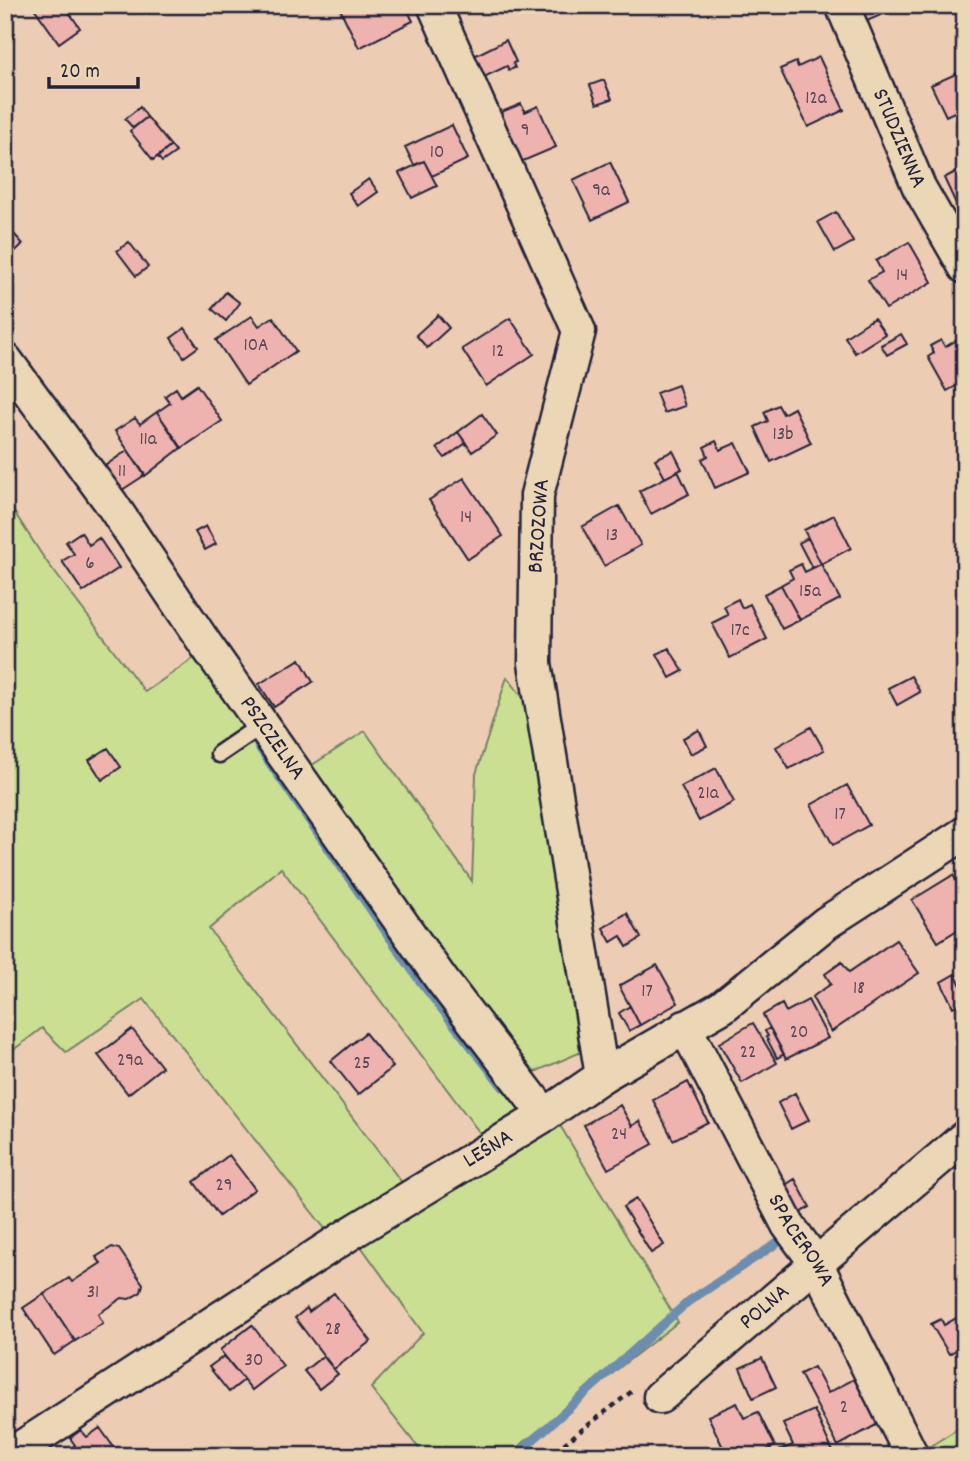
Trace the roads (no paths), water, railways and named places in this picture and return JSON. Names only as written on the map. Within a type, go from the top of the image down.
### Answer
[{"type":"street","name":"BRZOZOWA","points":[[434,5],[579,331],[537,495],[535,663],[602,1076]]},
{"type":"street","name":"STUDZIENNA","points":[[842,5],[919,187],[965,267]]},
{"type":"street","name":"PSZCZELNA","points":[[5,359],[111,503],[204,642],[441,979],[545,1115]]},
{"type":"street","name":"LEŚNA","points":[[8,1456],[351,1233],[545,1115],[602,1076],[722,1007],[826,923],[965,834]]},
{"type":"street","name":"SPACEROWA","points":[[685,1027],[788,1225],[816,1263],[912,1456]]},
{"type":"street","name":"POLNA","points":[[660,1397],[965,1137]]},
{"type":"lane","points":[[219,754],[263,724]]},
{"type":"waterway","points":[[258,746],[419,980],[503,1087]]},
{"type":"waterway","points":[[515,1456],[689,1301],[782,1240]]}]
